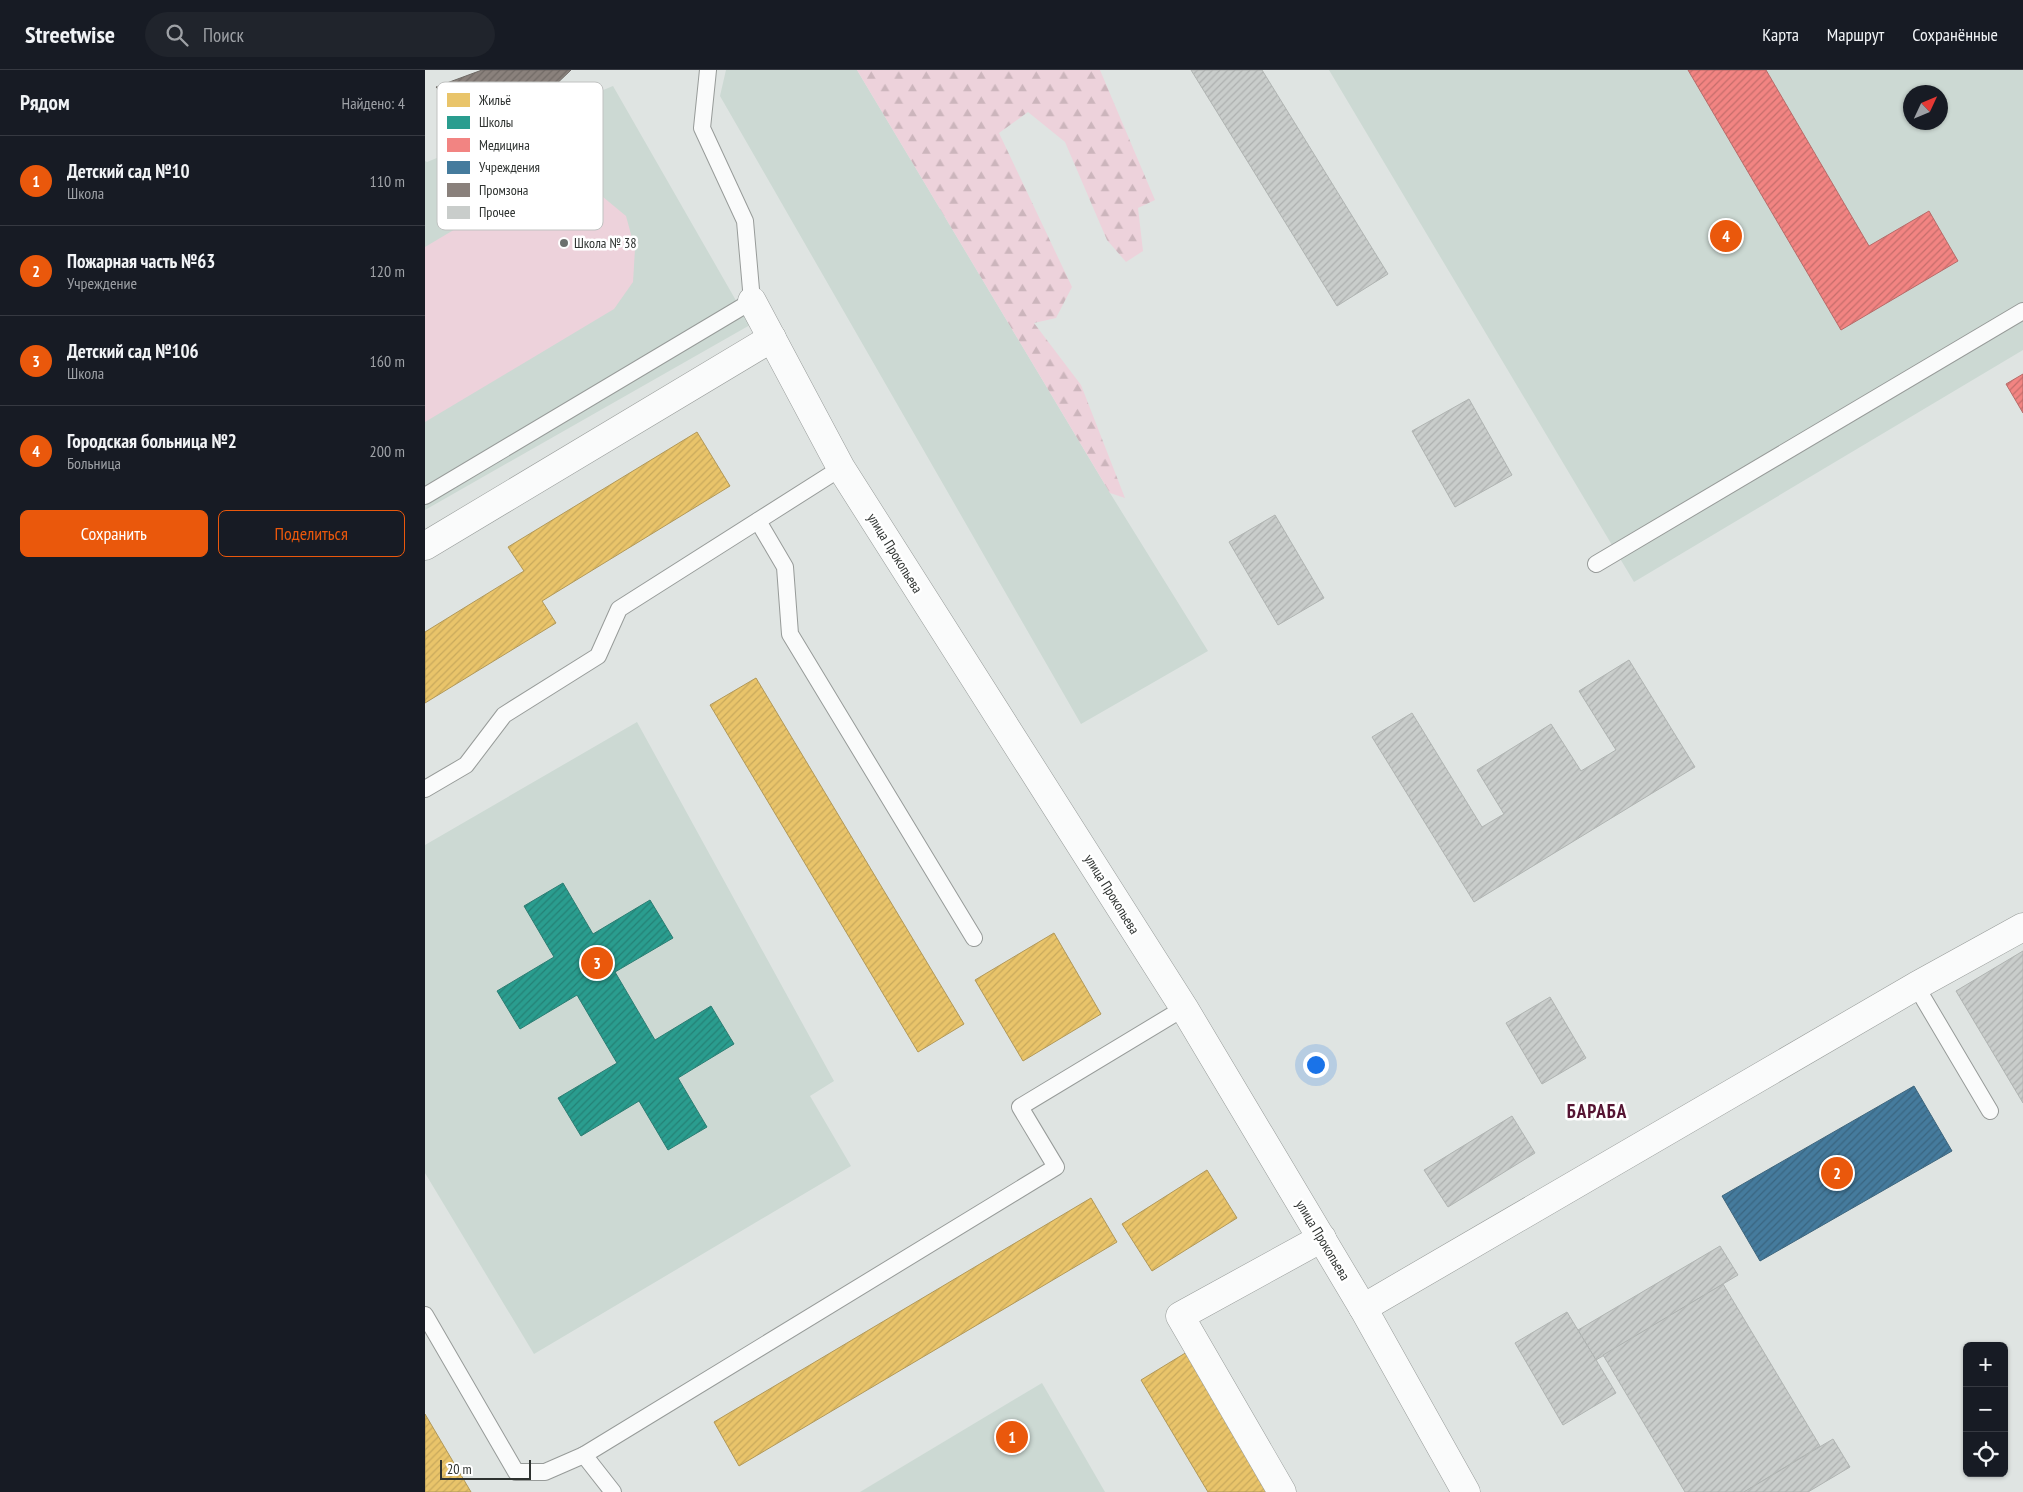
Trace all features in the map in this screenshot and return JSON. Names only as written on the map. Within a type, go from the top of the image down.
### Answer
[{"type":"street","name":"улица Прокопьева","points":[[752,300],[841,468],[1184,1008],[1363,1308],[1466,1492]]},
{"type":"street","points":[[425,546],[772,338]]},
{"type":"street","points":[[1363,1308],[1916,986],[2023,926]]},
{"type":"street","points":[[1282,1492],[1180,1316],[1322,1238]]},
{"type":"lane","points":[[425,496],[752,300],[745,221],[702,128],[709,70]]},
{"type":"lane","points":[[1595,564],[2023,311]]},
{"type":"lane","points":[[425,789],[466,765],[504,715],[598,656],[619,610],[841,468]]},
{"type":"lane","points":[[757,521],[785,567],[790,634],[974,938]]},
{"type":"lane","points":[[1916,986],[1990,1111]]},
{"type":"lane","points":[[425,1315],[516,1472],[545,1472],[584,1454],[1056,1167],[1020,1107],[1184,1008]]},
{"type":"lane","points":[[584,1454],[613,1492]]},
{"type":"shaded area","points":[[726,70],[857,70],[1110,493],[1208,651],[1081,724],[720,96]]},
{"type":"shaded area","points":[[1329,70],[2023,70],[2023,350],[1634,582]]},
{"type":"shaded area","name":"Школа № 38","points":[[613,86],[750,325],[425,510],[425,161],[437,158],[437,230],[603,230],[603,90]]},
{"type":"shaded area","points":[[637,722],[834,1081],[810,1096],[851,1166],[534,1354],[425,1173],[425,845]]},
{"type":"shaded area","points":[[1042,1383],[1105,1492],[860,1492]]},
{"type":"green space","points":[[857,70],[1100,70],[1155,200],[1138,208],[1143,251],[1126,262],[1107,240],[1065,142],[1028,112],[999,133],[1072,287],[1056,318],[1034,323],[1081,385],[1125,498],[1110,493]]},
{"type":"green space","points":[[603,197],[626,216],[635,249],[633,282],[614,309],[425,422],[425,247],[454,230],[603,230]]},
{"type":"building: Жильё","points":[[697,432],[730,486],[542,601],[556,623],[425,703],[425,632],[524,571],[508,547]]},
{"type":"building: Жильё","points":[[756,678],[964,1024],[918,1052],[710,705]]},
{"type":"building: Жильё","points":[[1054,933],[1101,1014],[1023,1061],[975,980]]},
{"type":"building: Жильё","points":[[1207,1170],[1237,1218],[1152,1271],[1122,1224]]},
{"type":"building: Жильё","points":[[1091,1198],[1117,1242],[739,1466],[714,1422]]},
{"type":"building: Жильё","points":[[1187,1352],[1271,1492],[1208,1492],[1141,1380]]},
{"type":"building: Жильё","points":[[425,1414],[471,1492],[425,1492]]},
{"type":"building: Школы","points":[[563,883],[593,934],[650,900],[673,938],[615,972],[655,1040],[711,1006],[734,1044],[678,1078],[707,1127],[668,1150],[639,1101],[581,1136],[558,1098],[617,1063],[577,995],[520,1029],[497,991],[554,957],[524,906]]},
{"type":"building: Медицина","points":[[1688,70],[1766,70],[1869,246],[1929,211],[1958,261],[1841,330]]},
{"type":"building: Медицина","points":[[2023,374],[2023,413],[2006,384]]},
{"type":"building: Учреждения","points":[[1914,1086],[1952,1151],[1760,1261],[1722,1196]]},
{"type":"building: Промзона","points":[[482,70],[571,70],[558,82],[450,82]]},
{"type":"building: Прочее","points":[[1191,70],[1262,70],[1388,274],[1337,306]]},
{"type":"building: Прочее","points":[[1469,399],[1512,475],[1455,507],[1412,431]]},
{"type":"building: Прочее","points":[[1275,515],[1324,598],[1278,625],[1229,542]]},
{"type":"building: Прочее","points":[[1629,660],[1695,767],[1474,902],[1372,737],[1412,713],[1482,827],[1504,814],[1477,770],[1551,724],[1581,771],[1616,750],[1579,691]]},
{"type":"building: Прочее","points":[[2023,951],[2023,1103],[1956,991]]},
{"type":"building: Прочее","points":[[1550,997],[1586,1058],[1542,1084],[1506,1023]]},
{"type":"building: Прочее","points":[[1512,1116],[1535,1153],[1448,1207],[1424,1170]]},
{"type":"building: Прочее","points":[[1720,1246],[1738,1275],[1596,1360],[1578,1330]]},
{"type":"building: Прочее","points":[[1723,1284],[1820,1446],[1744,1492],[1685,1492],[1603,1355]]},
{"type":"building: Прочее","points":[[1567,1312],[1616,1393],[1563,1425],[1515,1343]]},
{"type":"building: Прочее","points":[[1833,1439],[1850,1467],[1808,1492],[1744,1492]]},
{"type":"place","name":"Городская больница №2","points":[[1726,236]]},
{"type":"place","name":"Школа № 38","points":[[564,243]]},
{"type":"place","name":"Детский сад №106","points":[[597,963]]},
{"type":"place","name":"Пожарная часть №63","points":[[1837,1173]]},
{"type":"place","name":"Детский сад №10","points":[[1012,1437]]},
{"type":"district","name":"БАРАБА","points":[[1597,1111]]}]
